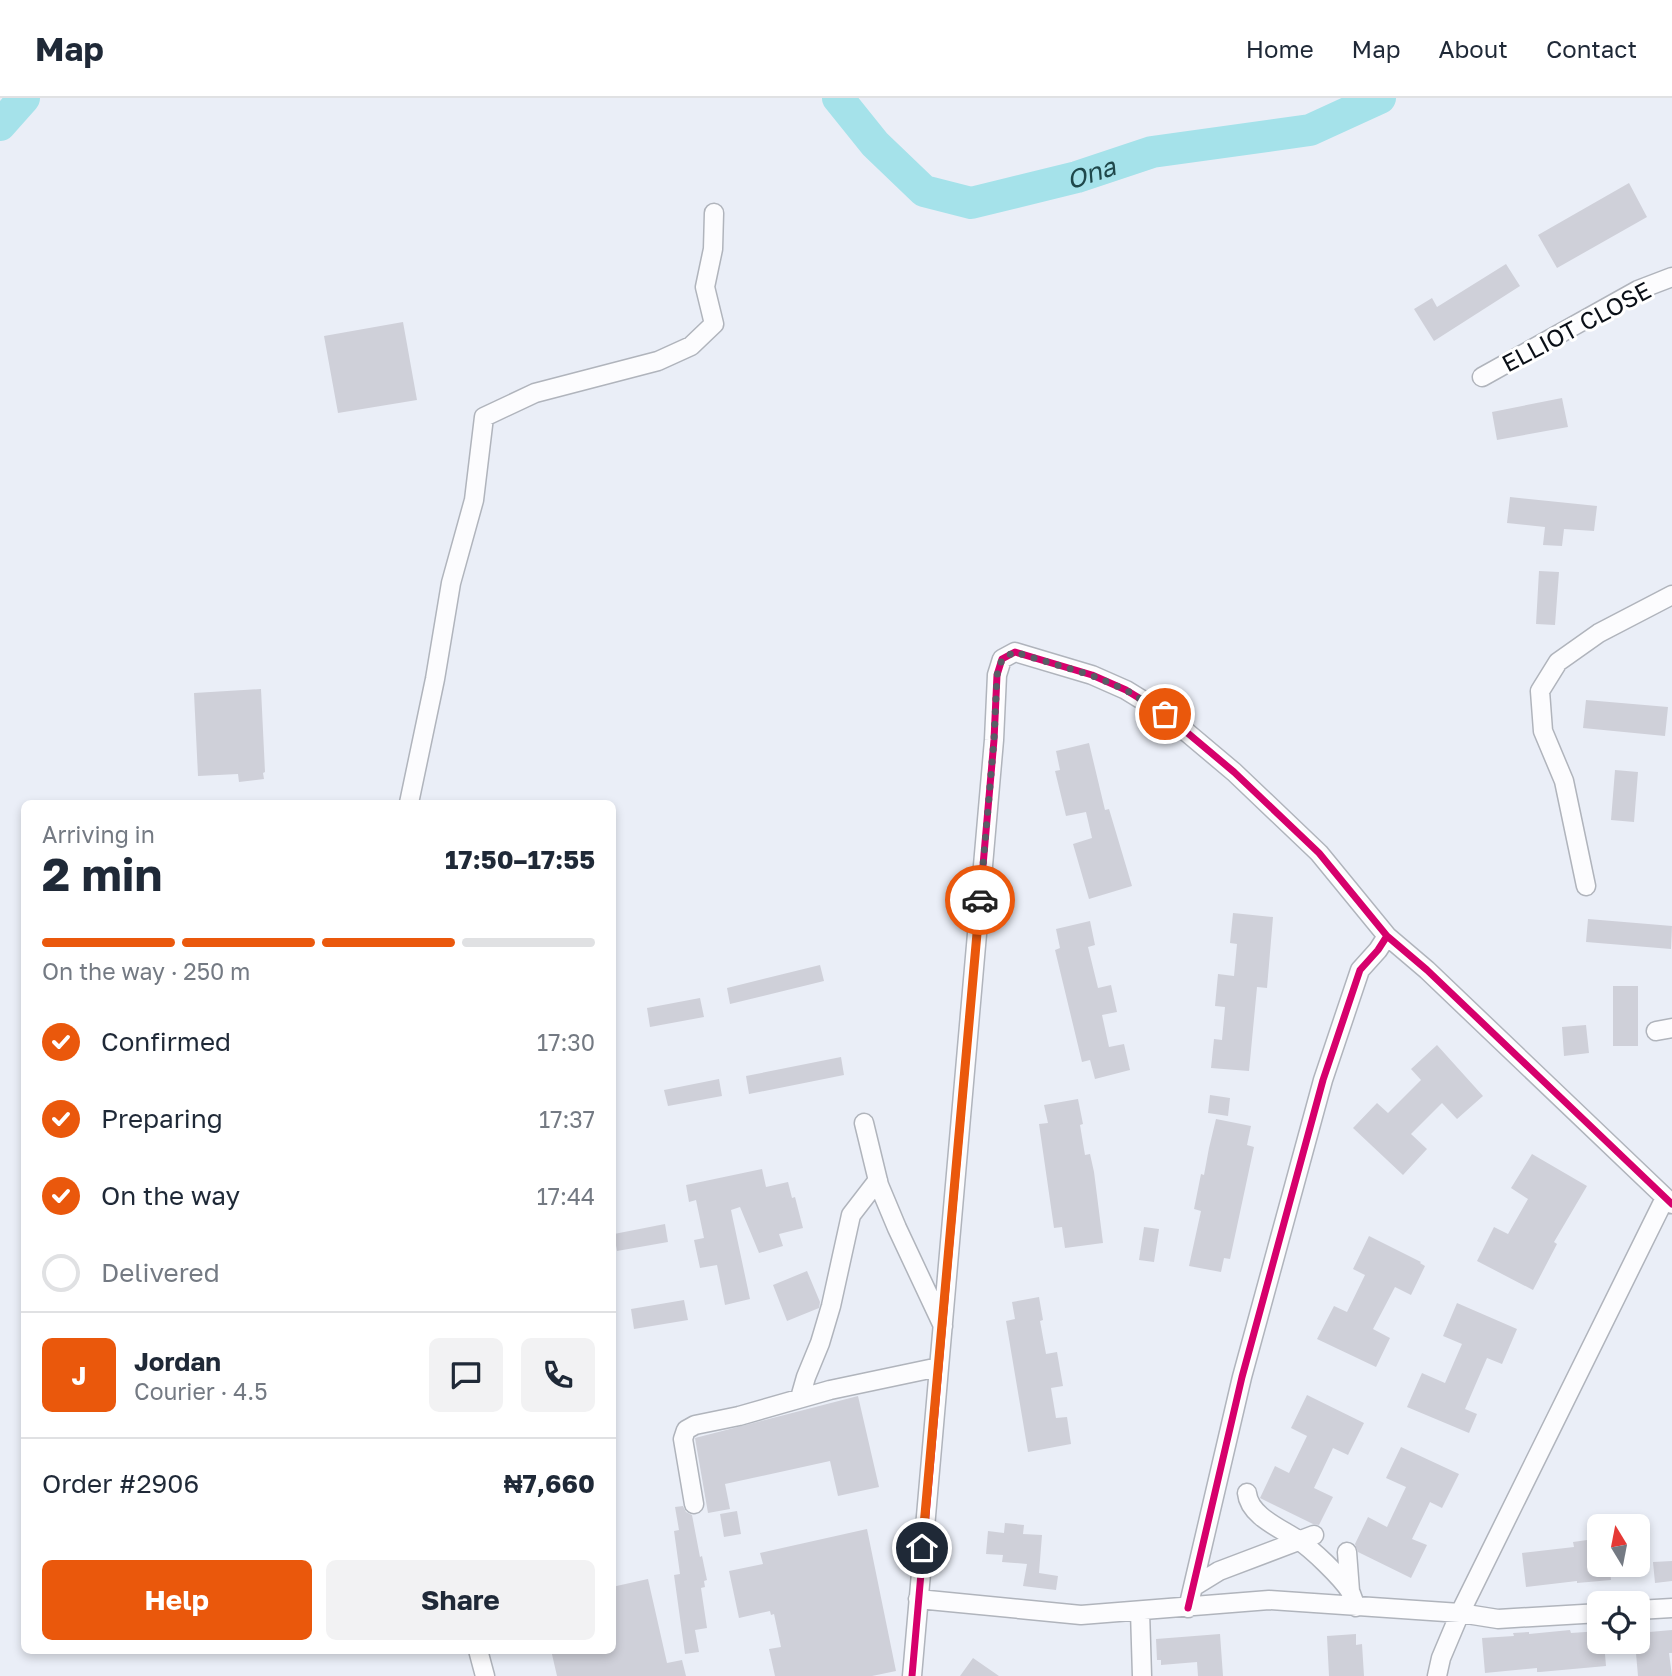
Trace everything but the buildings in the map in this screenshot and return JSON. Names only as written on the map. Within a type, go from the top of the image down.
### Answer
[{"type":"street","points":[[410,800],[451,583],[474,500],[484,416],[535,393],[658,361],[691,346],[715,324],[705,287],[713,249],[714,213]]},
{"type":"street","name":"ELLIOT CLOSE","points":[[1482,377],[1638,290],[1672,276]]},
{"type":"street","points":[[1586,886],[1564,781],[1543,731],[1540,691],[1558,662],[1599,633],[1672,595]]},
{"type":"street","points":[[912,1676],[994,740],[996,685],[1002,659],[1014,652],[1091,675],[1126,690],[1165,714],[1234,772],[1319,853],[1387,936],[1427,970],[1669,1201],[1460,1613],[1441,1658],[1437,1676]]},
{"type":"street","points":[[1188,1608],[1242,1377],[1323,1080],[1360,970],[1387,936]]},
{"type":"street","points":[[864,1123],[878,1180],[897,1228],[943,1326]]},
{"type":"street","points":[[800,1398],[831,1306],[851,1215],[878,1180]]},
{"type":"street","points":[[694,1504],[683,1439],[686,1430],[695,1425],[739,1416],[830,1390],[939,1367]]},
{"type":"street","points":[[1247,1493],[1248,1500],[1261,1516],[1279,1530],[1306,1537],[1353,1599]]},
{"type":"street","points":[[1193,1587],[1219,1571],[1306,1537]]},
{"type":"street","points":[[1348,1552],[1353,1599]]},
{"type":"street","points":[[918,1599],[1081,1615],[1269,1600],[1353,1599],[1498,1619],[1587,1614]]},
{"type":"street","points":[[1650,1609],[1672,1608]]},
{"type":"street","points":[[1140,1611],[1142,1676]]},
{"type":"street","points":[[479,1654],[485,1676]]},
{"type":"waterway","name":"Ona","points":[[0,125],[24,98]]},
{"type":"waterway","name":"Ona","points":[[838,98],[875,144],[924,191],[971,203],[1077,177],[1152,152],[1310,130],[1380,98]]},
{"type":"cycle path","points":[[912,1676],[994,740],[997,675],[1002,659],[1015,652],[1092,675],[1126,690],[1165,714],[1234,772],[1319,853],[1387,936]]},
{"type":"cycle path","points":[[1188,1608],[1242,1377],[1323,1080],[1360,970],[1387,936],[1427,970],[1672,1204]]},
{"type":"way so far","points":[[980,900],[997,675],[1002,659],[1014,652],[1091,675],[1126,690],[1165,714]]},
{"type":"route","points":[[922,1548],[980,900]]}]
